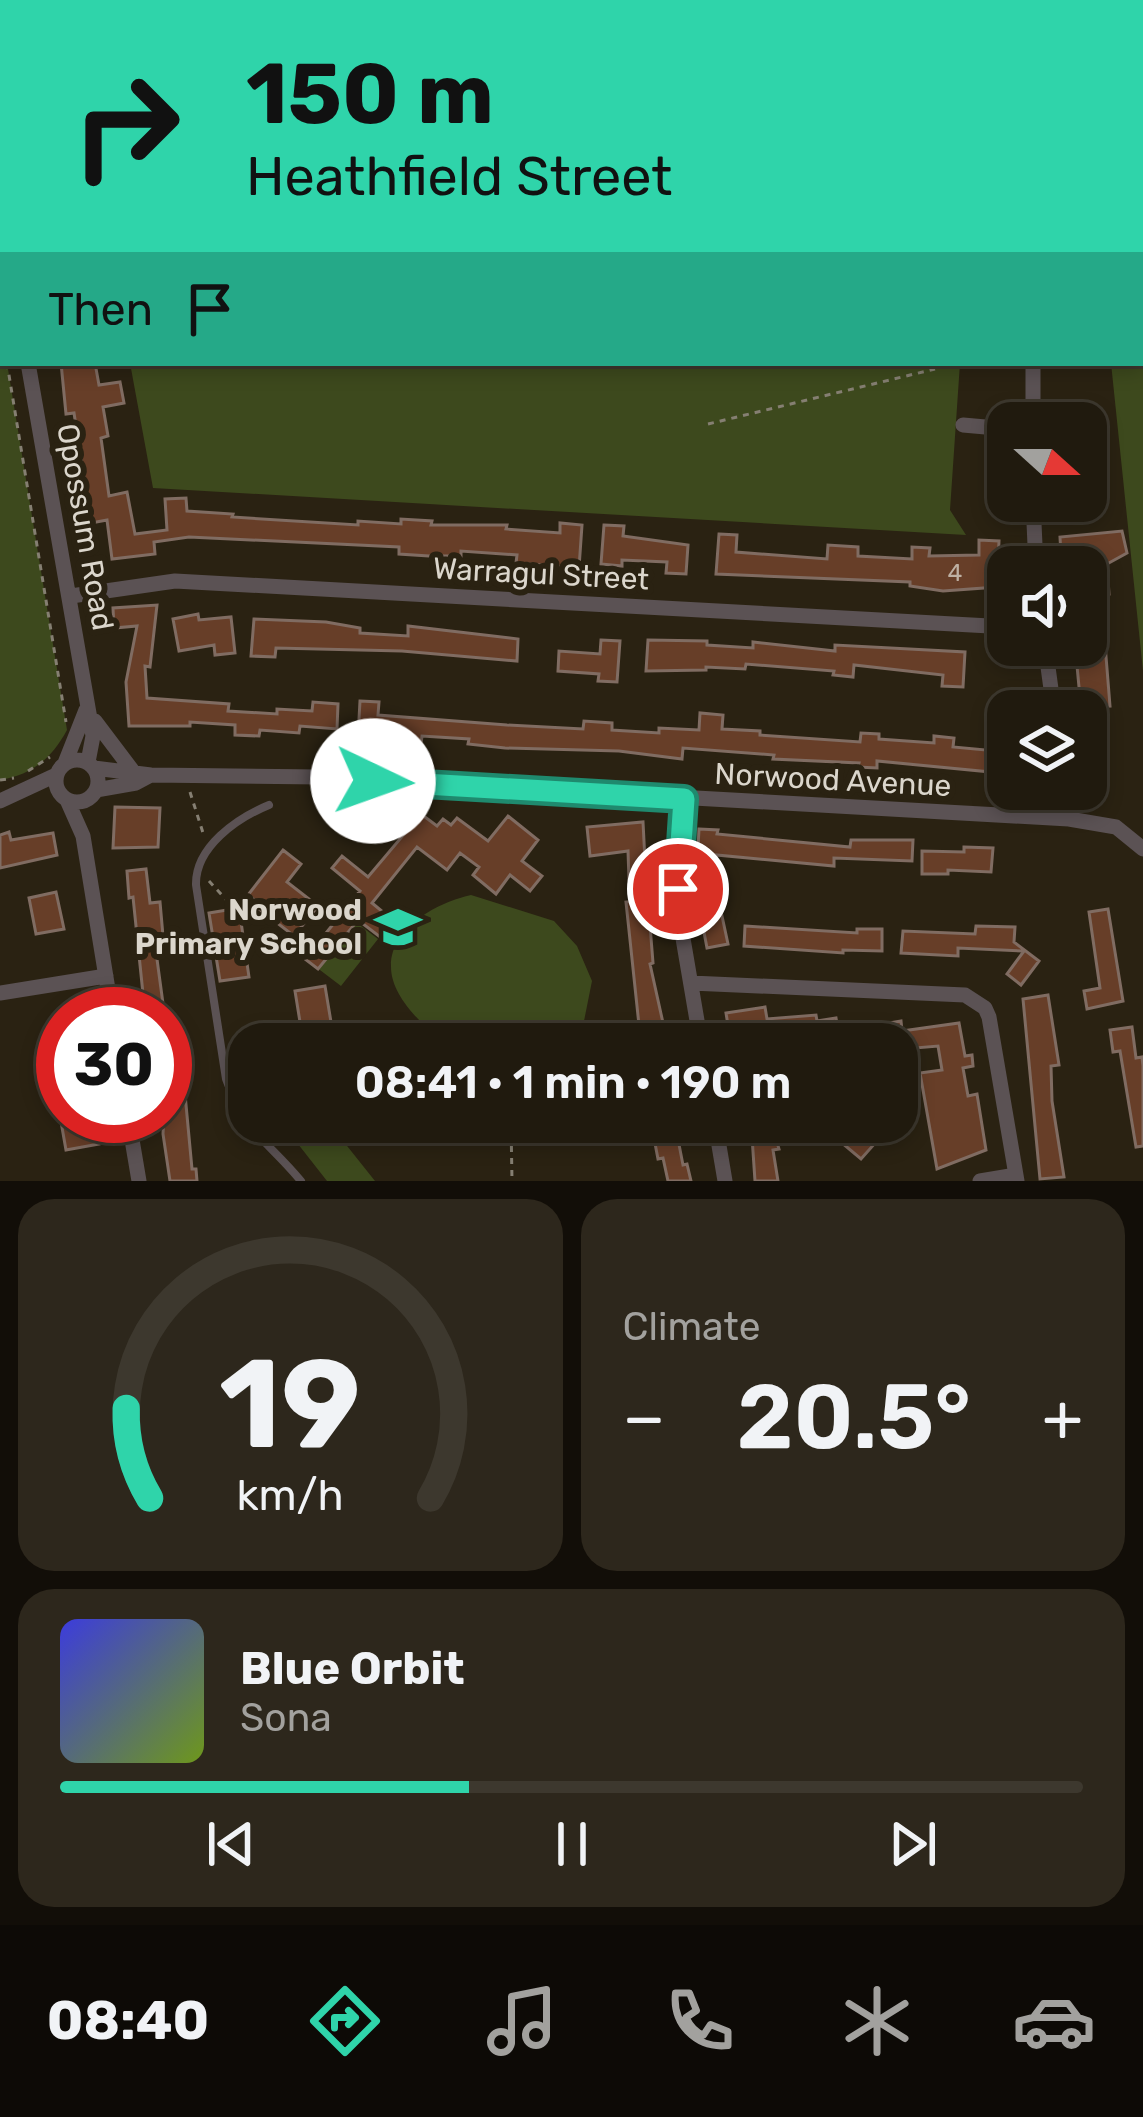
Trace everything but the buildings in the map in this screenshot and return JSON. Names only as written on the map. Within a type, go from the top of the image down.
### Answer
[{"type":"street","name":"Opossum Road","points":[[29,366],[88,701],[91,765]]},
{"type":"street","points":[[1033,366],[1033,402]]},
{"type":"street","points":[[963,425],[987,427]]},
{"type":"street","name":"Warragul Street","points":[[71,596],[175,581],[987,626]]},
{"type":"street","name":"Opossum Road","points":[[58,764],[88,701]]},
{"type":"street","points":[[88,701],[104,736],[132,770]]},
{"type":"street","points":[[17,796],[58,764],[76,759],[91,765],[98,778],[83,836]]},
{"type":"street","points":[[58,764],[56,787],[83,836],[108,987]]},
{"type":"street","name":"Norwood Avenue","points":[[91,765],[151,775],[321,777],[1069,819],[1116,827],[1143,849]]},
{"type":"street","name":"Norwood Avenue","points":[[92,794],[151,775]]},
{"type":"street","points":[[0,801],[17,796],[92,794]]},
{"type":"street","points":[[684,799],[679,902],[698,1023]]},
{"type":"street","points":[[1068,810],[1069,819]]},
{"type":"street","points":[[0,993],[106,976]]},
{"type":"street","points":[[691,982],[965,995],[975,1000],[989,1017],[1017,1178],[980,1181]]},
{"type":"street","points":[[133,1143],[139,1181]]},
{"type":"street","points":[[719,1143],[725,1181]]},
{"type":"lane","points":[[269,805],[253,812],[204,853],[196,868],[196,885],[226,1079],[247,1126],[301,1181]]},
{"type":"path","points":[[7,366],[67,730]]},
{"type":"path","points":[[708,424],[935,369]]},
{"type":"path","points":[[0,780],[58,764]]},
{"type":"path","points":[[511,1143],[512,1181]]},
{"type":"green space","points":[[0,366],[7,366],[67,730],[40,764],[0,780]]},
{"type":"green space","points":[[131,366],[960,366],[950,510],[966,535],[153,488]]},
{"type":"green space","points":[[1111,366],[1143,366],[1143,671]]},
{"type":"green space","points":[[471,895],[554,921],[577,946],[592,981],[584,1023],[420,1021],[397,989],[393,953],[407,928],[445,904]]},
{"type":"green space","points":[[353,920],[378,939],[341,986],[316,967]]},
{"type":"green space","points":[[297,1143],[345,1143],[375,1181],[327,1181]]},
{"type":"place","name":"Norwood Primary School","points":[[398,927]]},
{"type":"route","points":[[373,781],[684,799],[678,889]]}]
